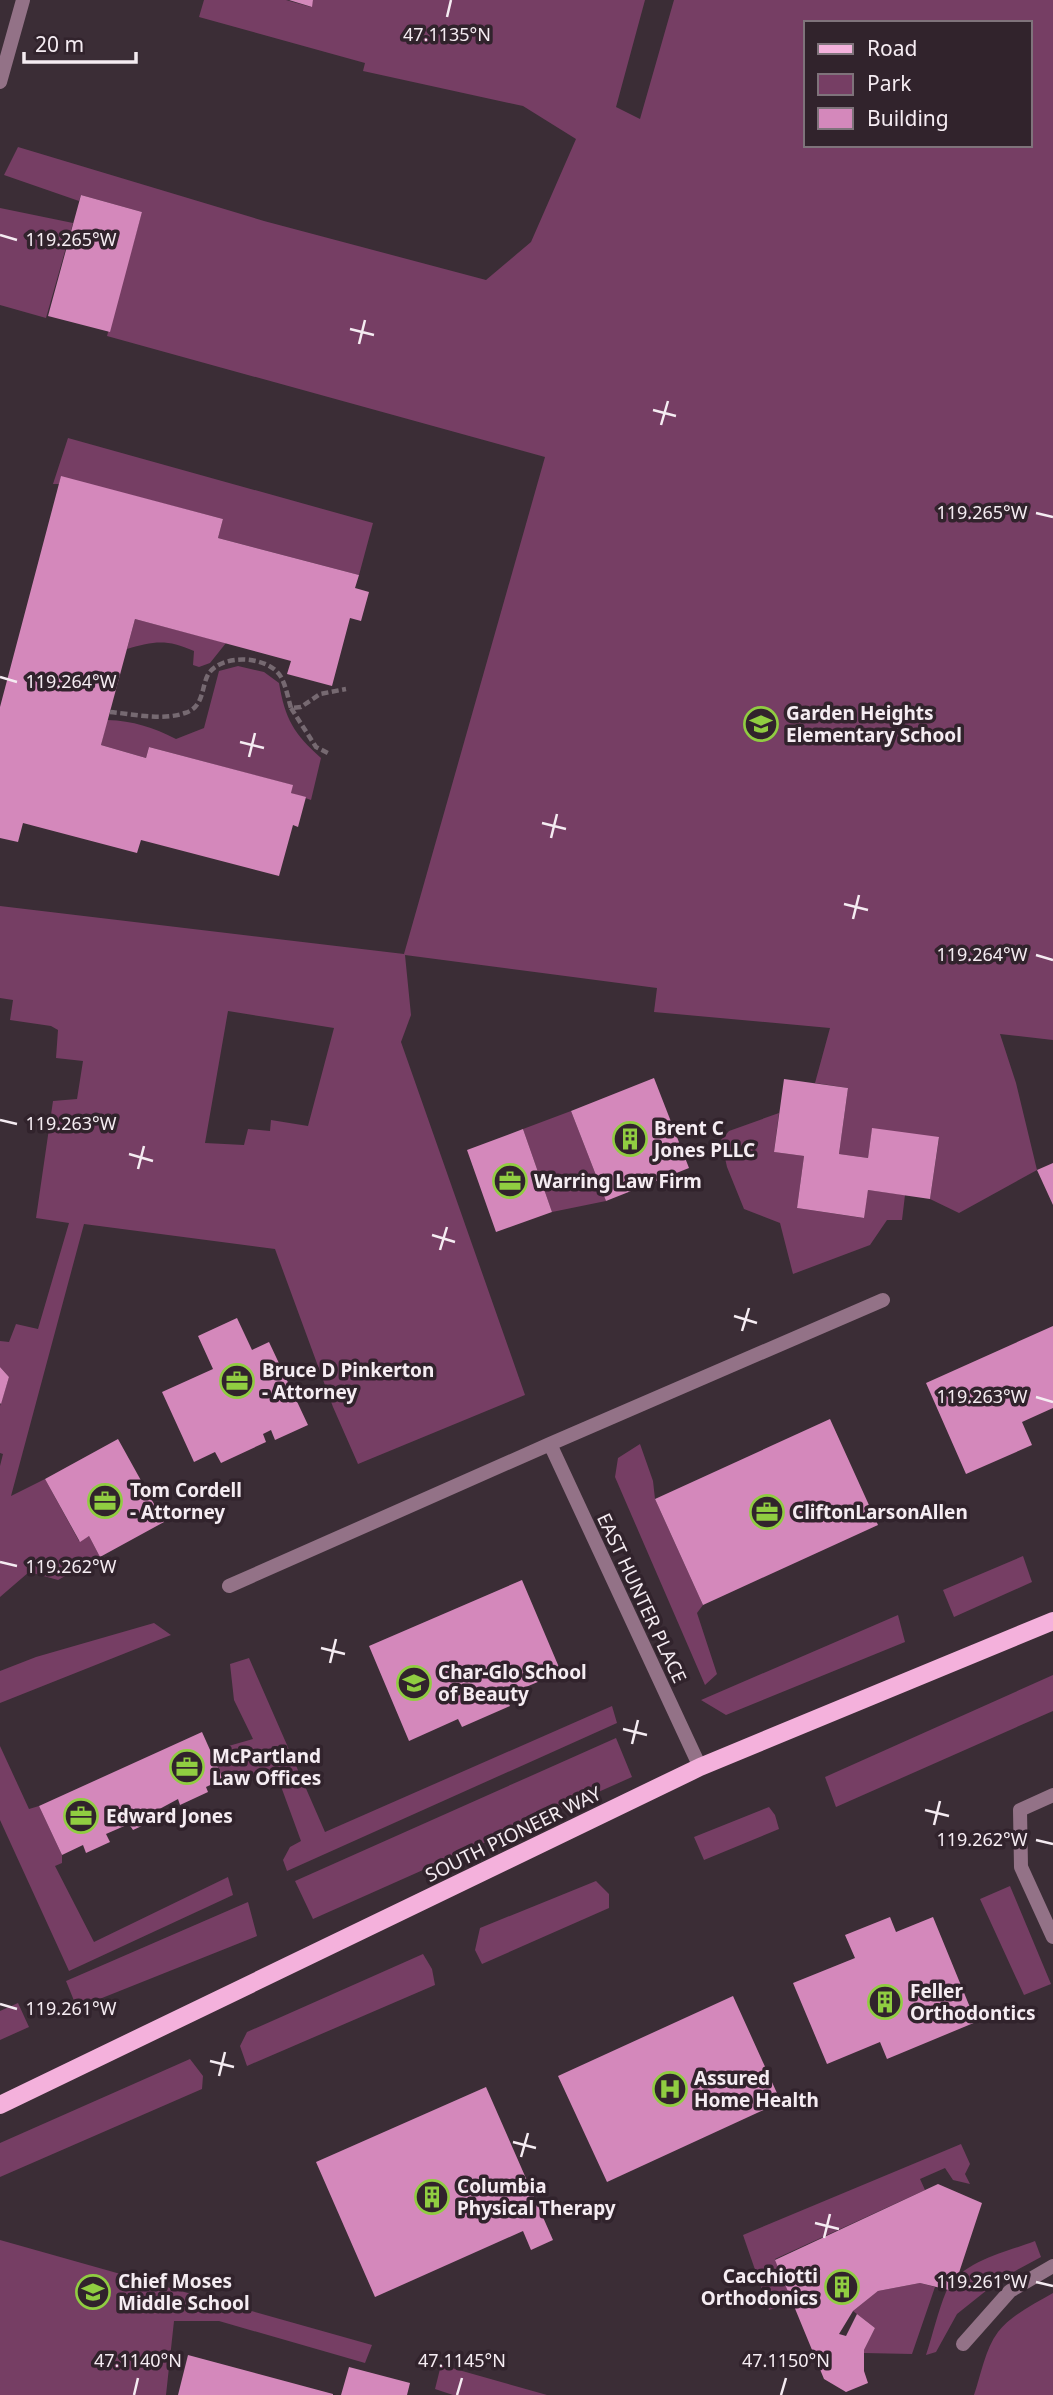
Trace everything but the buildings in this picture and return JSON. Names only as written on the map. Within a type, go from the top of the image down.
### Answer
[{"type":"main road","name":"SOUTH PIONEER WAY","points":[[0,2105],[700,1767],[1053,1621]]},
{"type":"street","points":[[0,82],[23,0]]},
{"type":"street","points":[[229,1586],[883,1300]]},
{"type":"street","name":"EAST HUNTER PLACE","points":[[550,1444],[700,1767]]},
{"type":"street","points":[[1053,1796],[1020,1810],[1021,1867],[1053,1937]]},
{"type":"street","points":[[963,2344],[1010,2291],[1053,2266]]},
{"type":"path","points":[[110,712],[168,716],[188,713],[203,696],[209,673],[226,662],[246,658],[266,665],[280,675],[291,708],[316,747],[328,753]]},
{"type":"path","points":[[291,708],[301,707],[320,694],[346,689]]},
{"type":"green space","name":"Garden Heights Elementary School","points":[[204,0],[286,0],[311,7],[313,0],[645,0],[616,107],[640,119],[674,0],[1053,0],[1053,1040],[1000,1034],[1016,1083],[1037,1170],[959,1213],[930,1199],[939,1138],[872,1129],[868,1158],[839,1154],[848,1088],[815,1083],[830,1028],[654,1012],[657,988],[405,955],[411,1015],[401,1042],[525,1395],[358,1464],[333,1407],[275,1249],[84,1224],[11,1496],[45,1479],[79,1541],[89,1536],[100,1557],[58,1580],[29,1572],[0,1597],[0,1466],[3,1454],[0,1453],[0,1406],[9,1377],[0,1367],[0,1341],[9,1342],[16,1324],[38,1329],[69,1223],[36,1218],[53,1101],[77,1099],[83,1061],[56,1058],[58,1030],[51,1026],[10,1020],[13,1000],[0,998],[0,906],[404,954],[545,457],[107,336],[142,212],[81,195],[79,201],[4,175],[18,147],[264,221],[486,280],[531,242],[576,139],[523,106],[363,71],[365,63],[199,17]],"holes":[[[228,1011],[334,1028],[308,1126],[271,1120],[270,1131],[248,1129],[244,1145],[205,1143]]]},
{"type":"green space","points":[[0,208],[73,223],[46,318],[0,305]]},
{"type":"green space","points":[[68,438],[373,523],[359,575],[218,538],[223,519],[61,477],[59,484],[53,484]]},
{"type":"green space","points":[[135,619],[226,643],[210,663],[199,667],[193,665],[194,651],[176,644],[153,643],[127,649]]},
{"type":"green space","points":[[238,666],[264,672],[279,683],[284,707],[292,725],[321,758],[311,800],[291,793],[292,785],[149,747],[146,758],[101,745],[107,720],[143,725],[176,739],[204,728],[219,671]]},
{"type":"green space","points":[[571,1111],[606,1201],[552,1212],[523,1129]]},
{"type":"green space","points":[[779,1113],[774,1152],[804,1156],[797,1208],[863,1218],[868,1190],[905,1195],[902,1220],[887,1220],[870,1245],[793,1274],[780,1223],[744,1209],[727,1167],[721,1140],[729,1131]]},
{"type":"green space","points":[[640,1444],[653,1481],[655,1499],[703,1605],[697,1613],[717,1674],[705,1685],[615,1477],[618,1458]]},
{"type":"green space","points":[[1023,1556],[1032,1582],[954,1617],[943,1590]]},
{"type":"green space","points":[[898,1615],[905,1642],[726,1715],[701,1700]]},
{"type":"green space","points":[[154,1623],[171,1635],[0,1703],[0,1671],[36,1657]]},
{"type":"green space","points":[[249,1658],[325,1832],[612,1706],[617,1723],[287,1871],[283,1860],[290,1847],[301,1841],[275,1770],[232,1786],[223,1779],[211,1751],[253,1739],[234,1700],[230,1664]]},
{"type":"green space","points":[[1053,1675],[1053,1711],[836,1807],[825,1777]]},
{"type":"green space","points":[[616,1738],[632,1777],[313,1919],[295,1881]]},
{"type":"green space","points":[[0,1746],[29,1809],[39,1806],[62,1855],[62,1863],[55,1866],[94,1942],[228,1877],[233,1895],[69,1971],[0,1820]]},
{"type":"green space","points":[[769,1807],[775,1815],[779,1829],[704,1860],[694,1837]]},
{"type":"green space","points":[[596,1881],[609,1894],[609,1908],[482,1964],[475,1950],[480,1928]]},
{"type":"green space","points":[[1010,1886],[1051,1984],[1024,1995],[980,1899]]},
{"type":"green space","points":[[248,1902],[257,1936],[77,2008],[66,1981]]},
{"type":"green space","points":[[423,1954],[432,1969],[435,1985],[247,2066],[240,2046],[247,2032]]},
{"type":"green space","points":[[18,2003],[29,2027],[0,2040],[0,2011]]},
{"type":"green space","points":[[190,2059],[203,2076],[202,2089],[0,2177],[0,2143]]},
{"type":"green space","points":[[961,2144],[970,2164],[965,2174],[970,2184],[953,2180],[945,2168],[920,2179],[925,2190],[775,2259],[793,2303],[769,2310],[743,2235]]},
{"type":"green space","name":"Chief Moses Middle School","points":[[0,2240],[372,2345],[365,2363],[219,2321],[174,2321],[166,2395],[0,2395]]},
{"type":"green space","points":[[1035,2241],[1041,2257],[1002,2278],[957,2314],[936,2352],[926,2355],[943,2299],[953,2281],[962,2272],[985,2259]]},
{"type":"green space","points":[[920,2283],[935,2287],[912,2354],[864,2353],[875,2328],[853,2311],[878,2291]]},
{"type":"green space","points":[[1053,2293],[1053,2395],[974,2395],[987,2354],[998,2332],[1016,2315]]},
{"type":"green space","points":[[441,2365],[547,2395],[453,2395],[435,2389]]},
{"type":"place","name":"Garden Heights Elementary School","points":[[761,724]]},
{"type":"place","name":"Brent C Jones PLLC","points":[[630,1139]]},
{"type":"place","name":"Warring Law Firm","points":[[510,1181]]},
{"type":"place","name":"Bruce D Pinkerton - Attorney","points":[[237,1381]]},
{"type":"place","name":"Tom Cordell - Attorney","points":[[105,1501]]},
{"type":"place","name":"CliftonLarsonAllen","points":[[767,1512]]},
{"type":"place","name":"Char-Glo School of Beauty","points":[[414,1683]]},
{"type":"place","name":"McPartland Law Offices","points":[[187,1767]]},
{"type":"place","name":"Edward Jones","points":[[81,1816]]},
{"type":"place","name":"Feller Orthodontics","points":[[885,2002]]},
{"type":"place","name":"Assured Home Health","points":[[670,2089]]},
{"type":"place","name":"Columbia Physical Therapy","points":[[432,2197]]},
{"type":"place","name":"Cacchiotti Orthodonics","points":[[842,2287]]},
{"type":"place","name":"Chief Moses Middle School","points":[[93,2292]]}]
